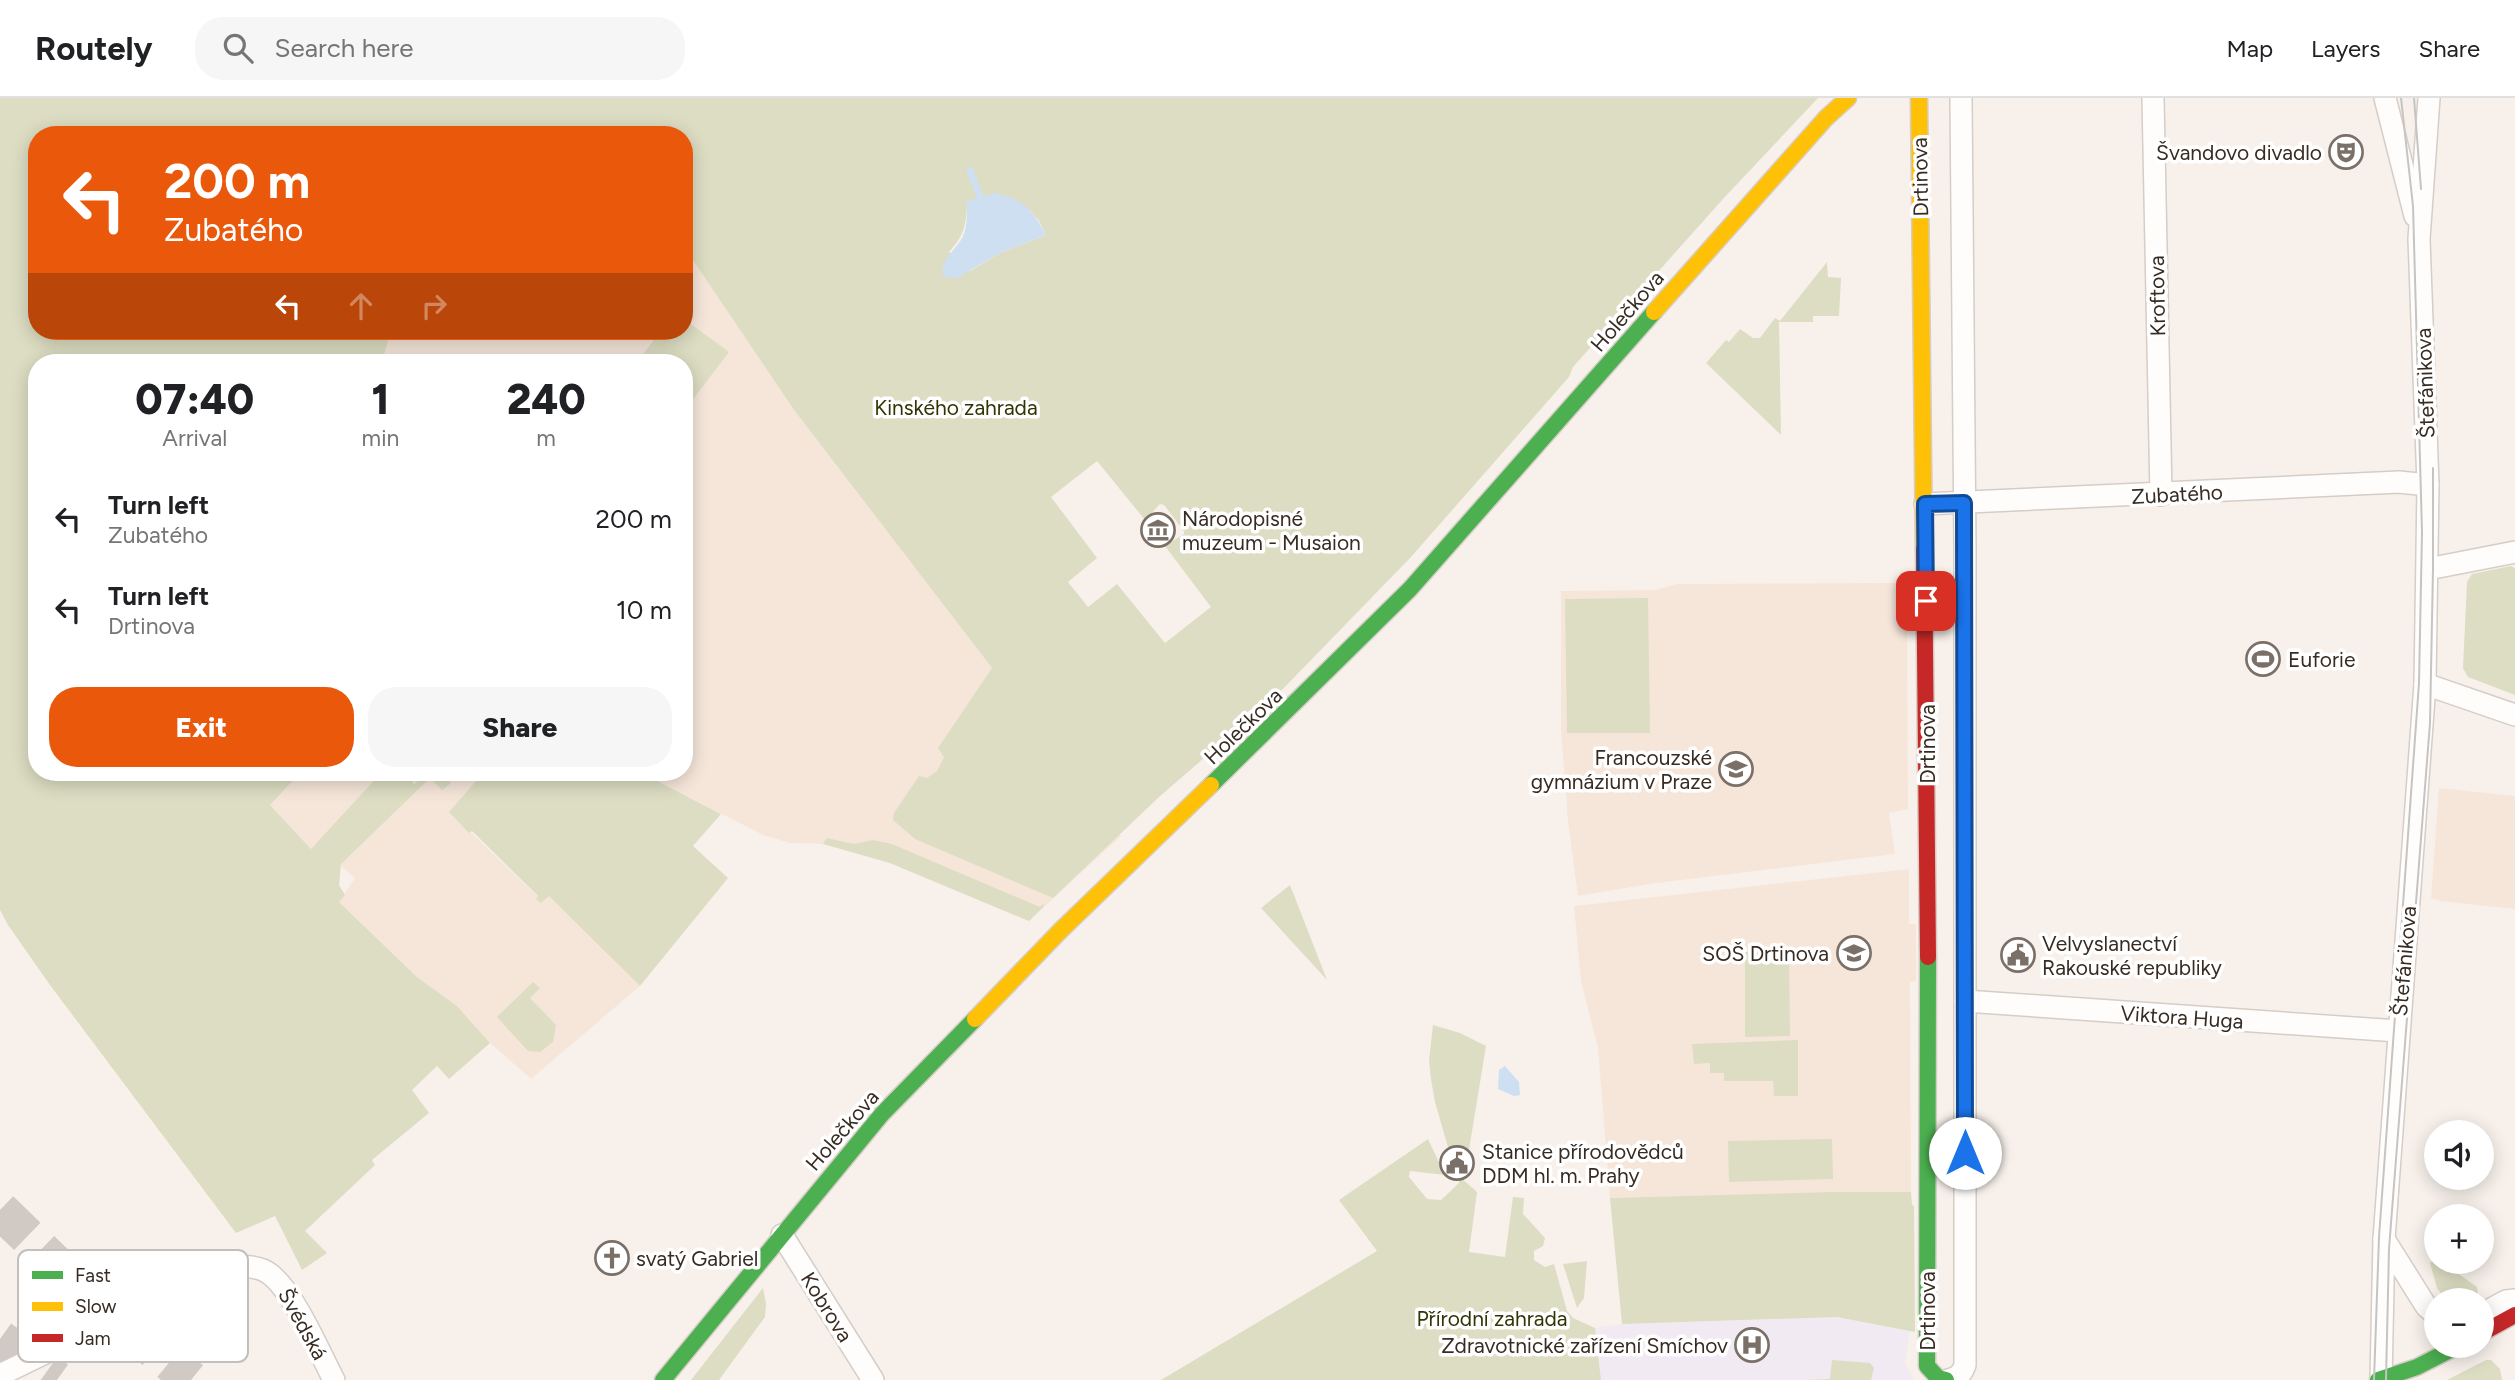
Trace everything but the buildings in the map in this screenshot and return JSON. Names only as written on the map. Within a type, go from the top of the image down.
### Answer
[{"type":"street","name":"Holečkova","points":[[663,1380],[881,1114],[1060,931],[1306,694],[1421,577],[1718,239],[1826,118],[1848,98]]},
{"type":"street","name":"Drtinova","points":[[1919,98],[1925,504],[1927,1366],[1938,1378],[1947,1380],[1956,1379],[1962,1374],[1965,1365],[1961,98]]},
{"type":"street","name":"Kroftova","points":[[2153,98],[2161,495]]},
{"type":"street","name":"Štefánikova","points":[[2385,98],[2419,239]]},
{"type":"street","name":"Štefánikova","points":[[2380,1380],[2384,1238],[2426,684],[2428,485],[2419,239],[2429,98]]},
{"type":"street","name":"Zubatého","points":[[1925,504],[2399,482],[2428,485]]},
{"type":"street","points":[[2428,569],[2515,552]]},
{"type":"street","points":[[2426,684],[2515,715]]},
{"type":"street","name":"Viktora Huga","points":[[1965,1001],[2398,1031]]},
{"type":"street","name":"Kobrova","points":[[782,1235],[873,1380]]},
{"type":"street","points":[[2384,1238],[2424,1303]]},
{"type":"street","name":"Švédská","points":[[248,1267],[266,1271],[280,1282],[334,1380]]},
{"type":"street","points":[[2494,1308],[2515,1300]]},
{"type":"street","points":[[2494,1326],[2515,1315]]},
{"type":"street","points":[[2380,1380],[2435,1358]]},
{"type":"street","name":"Švédská","points":[[0,1376],[29,1362]]},
{"type":"shaded area","points":[[693,260],[794,410],[1121,836],[1029,921],[890,863],[828,844],[790,843],[763,835],[658,781],[693,781],[693,354],[384,354],[388,340],[693,340]]},
{"type":"shaded area","name":"Francouzské gymnázium v Praze","points":[[1907,583],[1908,809],[1889,813],[1895,854],[1656,883],[1578,896],[1568,821],[1561,729],[1561,591],[1656,590],[1677,584]]},
{"type":"shaded area","points":[[293,781],[476,781],[450,812],[538,897],[541,903],[549,895],[640,986],[531,1079],[490,1043],[457,1006],[417,977],[339,902],[355,878],[315,844],[311,849],[270,805]]},
{"type":"shaded area","points":[[2439,788],[2515,796],[2515,909],[2431,898]]},
{"type":"shaded area","points":[[1909,869],[1909,924],[1916,924],[1916,981],[1910,982],[1911,1192],[1610,1198],[1598,1048],[1581,981],[1574,906]]},
{"type":"shaded area","name":"Zdravotnické zařízení Smíchov","points":[[1837,1317],[1910,1331],[1905,1363],[1914,1380],[1601,1380],[1595,1328],[1622,1324]]},
{"type":"green space","name":"Kinského zahrada","points":[[0,98],[1818,98],[1723,199],[1573,367],[1569,377],[1411,557],[1278,694],[1159,797],[1053,898],[915,839],[893,820],[894,813],[919,776],[927,778],[937,771],[944,757],[938,748],[992,668],[794,410],[693,260],[693,126],[28,126],[28,340],[388,340],[384,354],[28,354],[28,781],[293,781],[270,805],[311,849],[374,781],[412,781],[414,785],[418,781],[427,781],[341,864],[339,885],[345,895],[339,902],[417,977],[457,1006],[490,1043],[449,1079],[437,1066],[412,1090],[429,1113],[372,1160],[375,1165],[305,1231],[327,1253],[302,1270],[275,1216],[236,1233],[8,925],[0,910]],"holes":[[[967,201],[1029,209],[1046,235],[1000,253],[970,271],[949,252],[964,229]],[[1097,461],[1145,520],[1160,504],[1164,505],[1184,531],[1184,534],[1165,546],[1211,607],[1165,643],[1117,584],[1088,607],[1068,582],[1097,558],[1051,497]]]},
{"type":"green space","points":[[1827,262],[1828,277],[1841,278],[1839,316],[1813,316],[1813,322],[1779,322],[1781,435],[1706,363],[1726,340],[1729,342],[1740,329],[1753,338],[1760,338],[1775,318],[1780,321]]},
{"type":"green space","points":[[693,326],[729,352],[693,399],[693,354],[643,354],[654,340],[693,340]]},
{"type":"green space","points":[[2511,566],[2515,568],[2515,695],[2468,677],[2463,668],[2467,582],[2472,574]]},
{"type":"green space","points":[[1648,598],[1650,733],[1567,733],[1565,599]]},
{"type":"green space","points":[[433,781],[450,781],[451,783],[442,790]]},
{"type":"green space","points":[[476,781],[657,781],[721,814],[693,846],[728,878],[640,986],[549,896],[541,903],[536,899],[538,896],[449,812]]},
{"type":"green space","points":[[827,838],[854,844],[873,840],[892,844],[1040,907],[1043,904],[1044,906],[1029,921],[890,863],[823,844]]},
{"type":"green space","points":[[1290,885],[1327,980],[1261,908]]},
{"type":"green space","points":[[1745,952],[1789,952],[1790,1036],[1745,1037]]},
{"type":"green space","points":[[533,982],[540,988],[530,998],[556,1025],[553,1042],[540,1052],[528,1051],[497,1017]]},
{"type":"green space","points":[[1433,1025],[1460,1033],[1486,1046],[1466,1168],[1454,1168],[1435,1102],[1429,1061]]},
{"type":"green space","points":[[1798,1040],[1798,1096],[1774,1096],[1773,1081],[1724,1081],[1724,1073],[1710,1073],[1710,1063],[1694,1064],[1692,1044]]},
{"type":"green space","name":"Přírodní zahrada","points":[[1428,1139],[1445,1175],[1410,1171],[1409,1177],[1427,1199],[1441,1200],[1459,1183],[1459,1176],[1477,1192],[1469,1252],[1505,1257],[1513,1197],[1524,1198],[1523,1214],[1545,1238],[1543,1246],[1534,1251],[1534,1260],[1545,1267],[1554,1264],[1567,1311],[1573,1318],[1595,1328],[1601,1380],[1161,1380],[1377,1251],[1339,1200]]},
{"type":"green space","points":[[1832,1139],[1833,1179],[1729,1182],[1728,1141]]},
{"type":"green space","points":[[1911,1192],[1914,1206],[1915,1332],[1837,1317],[1622,1324],[1610,1198]]},
{"type":"green space","points":[[1587,1261],[1584,1298],[1577,1308],[1563,1264]]},
{"type":"green space","points":[[2433,1274],[2459,1274],[2477,1288],[2437,1288]]},
{"type":"green space","points":[[763,1288],[765,1317],[719,1380],[691,1380]]},
{"type":"green space","points":[[1832,1360],[1870,1363],[1874,1368],[1871,1380],[1806,1380],[1830,1379]]},
{"type":"green space","points":[[2491,1360],[2500,1369],[2502,1380],[2447,1380]]},
{"type":"water","points":[[995,193],[1020,202],[1046,235],[1000,253],[957,278],[946,277],[942,273],[945,263],[965,231],[967,201]]},
{"type":"water","points":[[1505,1066],[1519,1082],[1520,1095],[1514,1096],[1498,1089],[1499,1070]]},
{"type":"waterway","points":[[970,171],[984,206]]},
{"type":"tunnel","points":[[0,1210],[41,1250]]},
{"type":"tunnel","points":[[0,1339],[18,1352]]},
{"type":"tunnel","points":[[32,1362],[57,1380]]},
{"type":"tunnel","points":[[169,1362],[191,1380]]},
{"type":"tram line","points":[[2374,1380],[2379,1237],[2419,683],[2422,532],[2413,206],[2401,98]]},
{"type":"tram line","points":[[2414,98],[2421,189]]},
{"type":"tram line","points":[[2386,1380],[2389,1249],[2430,723],[2433,468]]},
{"type":"traffic: fast","points":[[1211,785],[1410,589],[1654,312]]},
{"type":"traffic: fast","points":[[1928,957],[1927,1366],[1938,1378],[1946,1380]]},
{"type":"traffic: fast","points":[[663,1380],[882,1114],[975,1019]]},
{"type":"traffic: fast","points":[[2378,1380],[2435,1358]]},
{"type":"traffic: slow","points":[[1654,312],[1826,118],[1848,98]]},
{"type":"traffic: slow","points":[[1919,98],[1924,549]]},
{"type":"traffic: slow","points":[[975,1019],[1060,931],[1211,785]]},
{"type":"traffic: jam","points":[[1924,549],[1928,957]]},
{"type":"traffic: jam","points":[[2494,1326],[2515,1315]]},
{"type":"place","name":"Švandovo divadlo","points":[[2346,152]]},
{"type":"place","name":"Národopisné muzeum - Musaion","points":[[1158,530]]},
{"type":"place","name":"Euforie","points":[[2263,659]]},
{"type":"place","name":"Francouzské gymnázium v Praze","points":[[1736,769]]},
{"type":"place","name":"SOŠ Drtinova","points":[[1854,953]]},
{"type":"place","name":"Velvyslanectví Rakouské republiky","points":[[2018,955]]},
{"type":"place","name":"Stanice přírodovědců DDM hl. m. Prahy","points":[[1457,1163]]},
{"type":"place","name":"svatý Gabriel","points":[[612,1258]]},
{"type":"place","name":"Zdravotnické zařízení Smíchov","points":[[1752,1345]]},
{"type":"route","points":[[1926,601],[1925,504],[1964,503],[1965,1153]]}]
